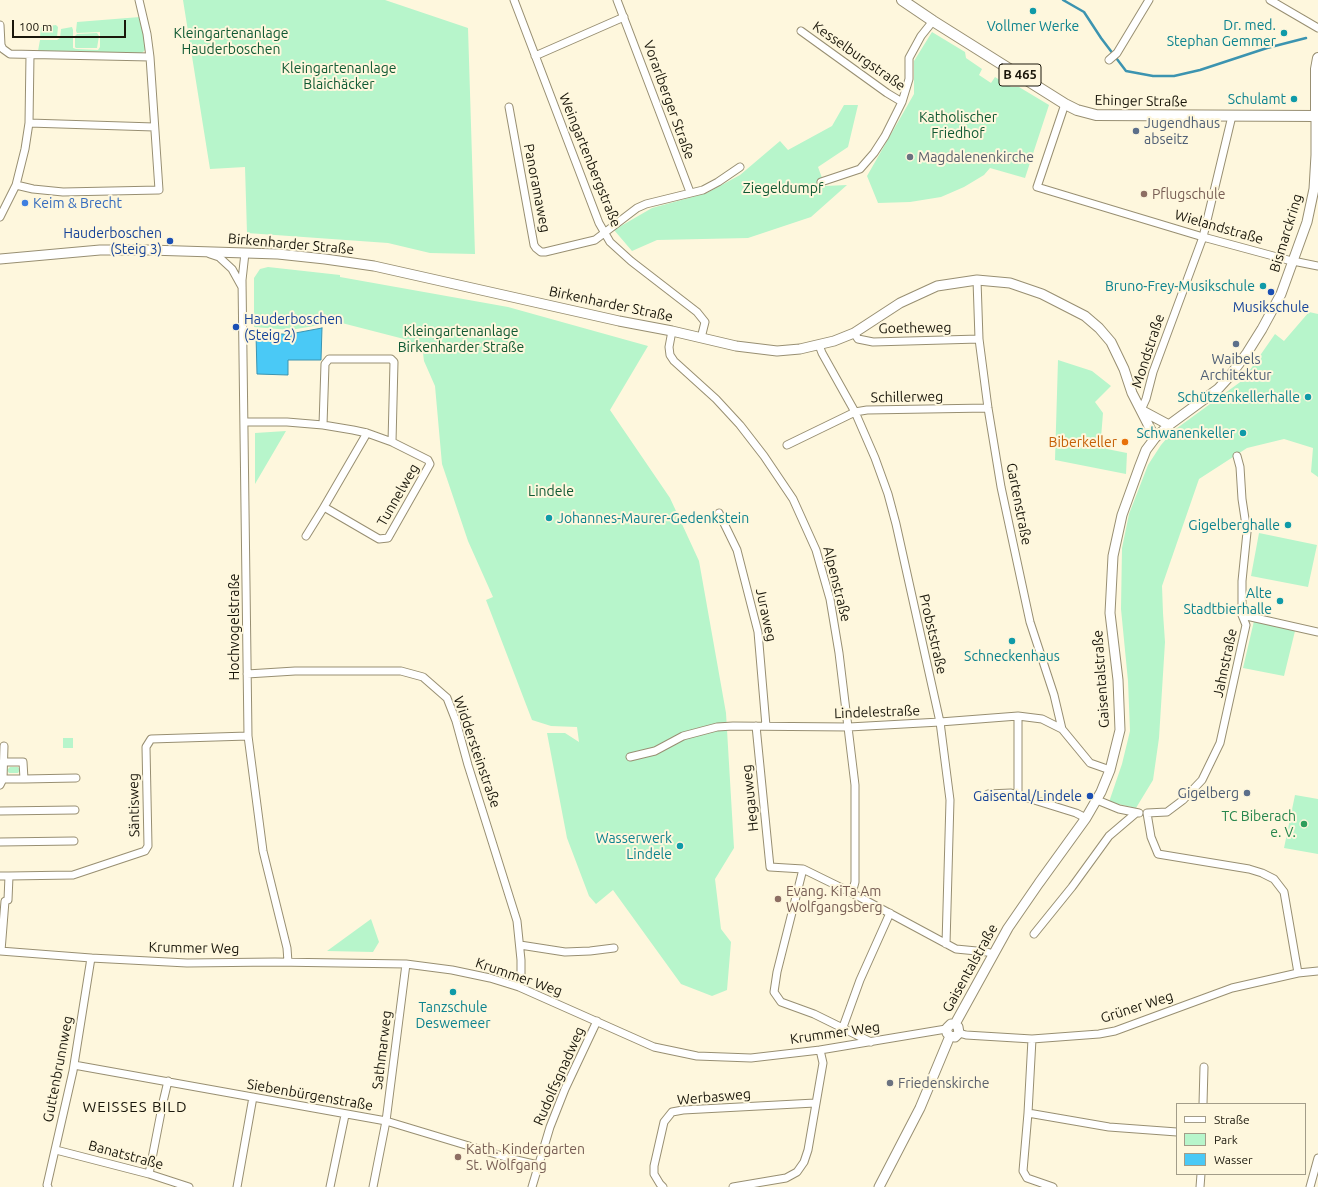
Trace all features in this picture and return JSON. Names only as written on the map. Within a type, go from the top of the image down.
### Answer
[{"type":"main road","name":"Ehinger Straße","points":[[902,0],[1065,104],[1077,110],[1100,115],[1317,116]]},
{"type":"main road","name":"Bismarckring","points":[[1154,438],[1169,425],[1218,389],[1229,378],[1247,353],[1274,308],[1294,261],[1307,222],[1314,189],[1317,116],[1316,69],[1318,58]]},
{"type":"main road","name":"Birkenharder Straße","points":[[0,259],[100,250],[278,254],[325,259],[374,266],[736,346],[777,351],[819,346],[854,333],[900,303],[937,286],[977,280],[1010,283],[1042,294],[1085,316],[1099,328],[1111,342],[1124,369],[1132,393],[1154,438]]},
{"type":"main road","points":[[1141,410],[1169,425]]},
{"type":"main road","name":"Gaisentalstraße","points":[[879,1187],[920,1108],[950,1030],[1008,928],[1086,818],[1097,800],[1110,770],[1120,730],[1118,680],[1110,613],[1114,556],[1122,515],[1144,456],[1154,438]]},
{"type":"main road","name":"Gaisentalstraße","points":[[950,1030],[955,1037],[959,1033]]},
{"type":"street","points":[[16,185],[33,189],[63,192],[158,190],[150,58],[147,34],[139,0]]},
{"type":"street","name":"Weingartenbergstraße","points":[[514,0],[599,224],[604,233],[610,242],[631,261],[690,305],[697,312],[705,322],[702,338]]},
{"type":"street","name":"Vorarlberger Straße","points":[[617,0],[690,192]]},
{"type":"street","points":[[1109,60],[1118,53],[1149,0]]},
{"type":"street","points":[[1270,0],[1318,28]]},
{"type":"street","points":[[535,56],[624,17]]},
{"type":"street","points":[[821,182],[860,168],[874,153],[885,136],[902,102],[909,79],[909,58],[921,36],[933,21]]},
{"type":"street","points":[[0,25],[3,49],[10,54],[150,58]]},
{"type":"street","name":"Kesselburgstraße","points":[[801,31],[887,93],[902,102]]},
{"type":"street","points":[[0,217],[16,185],[22,161],[29,123],[30,55]]},
{"type":"street","name":"Wielandstraße","points":[[1065,104],[1037,187],[1203,237],[1318,266]]},
{"type":"street","name":"Panoramaweg","points":[[509,107],[536,248],[541,252],[545,252],[595,240],[604,233]]},
{"type":"street","name":"Mondstraße","points":[[1141,410],[1146,399],[1153,372],[1203,237],[1232,116]]},
{"type":"street","points":[[29,123],[154,127]]},
{"type":"street","points":[[604,233],[637,208],[646,204],[690,192],[703,190],[740,167]]},
{"type":"street","name":"Hochvogelstraße","points":[[206,252],[219,257],[232,269],[242,288]]},
{"type":"street","name":"Hochvogelstraße","points":[[245,253],[242,288],[248,736],[263,851],[285,940],[288,962]]},
{"type":"street","name":"Gartenstraße","points":[[977,280],[979,339],[988,408],[1001,487],[1030,622],[1054,696],[1062,729]]},
{"type":"street","name":"Alpenstraße","points":[[672,331],[669,347],[670,355],[674,361],[716,399],[740,425],[764,456],[793,499],[816,550],[830,599],[849,727],[855,785],[855,882],[852,893]]},
{"type":"street","name":"Goetheweg","points":[[854,333],[858,339],[873,342],[979,339]]},
{"type":"street","name":"Probststraße","points":[[819,346],[855,412],[875,458],[888,494],[940,722],[950,800],[946,944]]},
{"type":"street","points":[[244,422],[324,424],[367,433],[392,442],[394,362],[391,359],[329,358],[324,364],[324,424]]},
{"type":"street","name":"Schillerweg","points":[[787,445],[855,412],[867,410],[988,408]]},
{"type":"street","points":[[306,536],[367,433]]},
{"type":"street","name":"Tunnelweg","points":[[324,506],[379,539],[388,538],[430,464],[428,460],[392,442]]},
{"type":"street","name":"Jahnstraße","points":[[1097,800],[1119,809],[1136,813],[1167,812],[1183,800],[1202,780],[1220,743],[1246,626],[1242,615],[1242,581],[1247,532],[1242,499],[1240,467],[1237,456]]},
{"type":"street","name":"Juraweg","points":[[719,513],[737,550],[758,632],[766,726]]},
{"type":"street","points":[[1242,615],[1318,632]]},
{"type":"street","name":"Widdersteinstraße","points":[[247,674],[295,671],[401,671],[423,677],[447,698],[456,721],[468,765],[517,921],[520,945],[521,978],[519,988]]},
{"type":"street","points":[[1018,716],[1018,795]]},
{"type":"street","name":"Lindelestraße","points":[[630,757],[655,751],[683,736],[717,727],[849,727],[1018,716],[1042,719],[1062,729],[1090,763],[1110,770]]},
{"type":"street","name":"Hegauweg","points":[[756,726],[770,867],[803,869]]},
{"type":"street","name":"Säntisweg","points":[[9,876],[74,875],[145,851],[148,846],[146,747],[151,739],[248,736]]},
{"type":"street","points":[[4,746],[1,782],[24,779],[76,778]]},
{"type":"street","points":[[3,762],[23,762],[24,779]]},
{"type":"street","points":[[988,794],[1011,793],[1076,813],[1086,818]]},
{"type":"street","points":[[0,811],[75,810]]},
{"type":"street","points":[[1034,934],[1072,888],[1109,836],[1136,813]]},
{"type":"street","points":[[1147,813],[1151,837],[1158,854],[1249,869],[1274,879],[1284,892],[1298,973]]},
{"type":"street","points":[[0,842],[74,841]]},
{"type":"street","points":[[871,1042],[814,1014],[781,1002],[774,992],[777,972],[803,869],[852,893],[946,944],[956,948],[993,954]]},
{"type":"street","points":[[0,876],[9,876],[8,900],[2,900],[0,951]]},
{"type":"street","points":[[843,1027],[860,980],[890,913]]},
{"type":"street","points":[[520,945],[565,952],[590,952],[614,948]]},
{"type":"street","name":"Krummer Weg","points":[[0,951],[187,963],[288,962],[406,964],[463,972],[519,988],[654,1047],[697,1056],[751,1058],[820,1050],[950,1030]]},
{"type":"street","name":"Guttenbrunnweg","points":[[47,1186],[74,1065],[91,958]]},
{"type":"street","name":"Sathmarweg","points":[[373,1187],[386,1121],[406,964]]},
{"type":"street","name":"Grüner Weg","points":[[959,1033],[966,1035],[1032,1039],[1099,1034],[1115,1031],[1232,988],[1318,970]]},
{"type":"street","name":"Rudolfsgnadweg","points":[[532,1187],[550,1127],[562,1096],[597,1021]]},
{"type":"street","points":[[1032,1039],[1023,1171],[1027,1178],[1053,1187]]},
{"type":"street","points":[[733,1187],[786,1178],[797,1172],[804,1162],[808,1150],[822,1063],[820,1050]]},
{"type":"street","name":"Siebenbürgenstraße","points":[[74,1065],[168,1081],[345,1115],[386,1121],[512,1159],[538,1165]]},
{"type":"street","points":[[1203,1103],[1204,1067]]},
{"type":"street","points":[[149,1174],[168,1081]]},
{"type":"street","points":[[237,1187],[253,1097]]},
{"type":"street","name":"Werbasweg","points":[[663,1187],[654,1174],[654,1166],[664,1122],[672,1112],[683,1110],[815,1103]]},
{"type":"street","points":[[1028,1113],[1109,1127],[1176,1132]]},
{"type":"street","points":[[330,1187],[345,1115]]},
{"type":"street","name":"Banatstraße","points":[[56,1150],[149,1174],[189,1187]]},
{"type":"street","points":[[1310,1187],[1318,1158]]},
{"type":"street","points":[[1200,1175],[1200,1187]]},
{"type":"green space","points":[[183,0],[385,0],[468,28],[475,254],[430,253],[388,243],[247,233],[245,167],[210,169]]},
{"type":"green space","points":[[140,17],[147,48],[141,54],[38,51],[40,40],[57,40],[60,38],[61,29],[72,27],[73,48],[98,50],[100,47],[100,32],[77,33],[77,22]]},
{"type":"green space","points":[[56,25],[58,27],[57,37],[40,37],[41,27]]},
{"type":"green space","name":"Katholischer Friedhof","points":[[932,32],[965,52],[966,58],[982,69],[979,75],[991,83],[995,77],[1011,87],[1019,87],[1049,105],[1025,178],[990,168],[984,175],[964,187],[941,197],[910,202],[878,203],[867,176],[914,94],[914,61]]},
{"type":"green space","points":[[97,33],[99,36],[97,48],[75,47],[75,36],[77,34]]},
{"type":"green space","name":"Ziegeldumpf","points":[[844,105],[858,105],[848,147],[818,167],[825,186],[847,185],[811,217],[748,238],[657,240],[632,251],[614,230],[652,208],[707,193],[740,175],[780,141],[788,150],[832,126]]},
{"type":"green space","name":"Lindele","points":[[268,267],[340,275],[340,277],[508,307],[648,346],[610,410],[670,498],[699,561],[726,713],[734,848],[715,879],[721,929],[731,942],[727,990],[712,996],[681,984],[613,890],[596,904],[589,896],[567,838],[547,733],[565,733],[579,742],[577,727],[551,726],[532,720],[486,600],[493,597],[468,541],[442,464],[435,386],[424,361],[423,353],[420,347],[404,339],[338,322],[290,330],[254,327],[254,278],[260,269]]},
{"type":"green space","points":[[1309,312],[1318,314],[1318,477],[1311,472],[1313,448],[1284,439],[1247,448],[1199,479],[1162,586],[1165,642],[1159,738],[1153,780],[1136,808],[1109,802],[1122,764],[1130,731],[1128,681],[1121,609],[1122,548],[1129,514],[1148,465],[1161,445],[1173,431],[1243,380],[1275,334],[1284,341]]},
{"type":"green space","points":[[1058,360],[1092,371],[1111,386],[1095,402],[1103,413],[1101,438],[1107,449],[1127,453],[1126,474],[1055,460]]},
{"type":"green space","points":[[286,431],[255,484],[255,433]]},
{"type":"green space","points":[[1259,533],[1317,545],[1308,587],[1251,576]]},
{"type":"green space","points":[[1254,621],[1295,631],[1284,676],[1243,668]]},
{"type":"green space","points":[[63,738],[73,738],[73,748],[63,748]]},
{"type":"green space","points":[[10,767],[18,767],[20,770],[18,773],[9,773],[7,770]]},
{"type":"green space","name":"TC Biberach e. V.","points":[[1295,795],[1318,799],[1318,854],[1284,848]]},
{"type":"green space","points":[[371,919],[379,942],[373,952],[327,951]]},
{"type":"water","points":[[322,328],[321,360],[288,360],[288,375],[257,374],[256,334],[290,334]]},
{"type":"waterway","points":[[1063,0],[1084,12],[1101,38],[1126,71],[1153,76],[1174,76],[1200,70],[1267,48],[1306,38]]},
{"type":"place","name":"Vollmer Werke","points":[[1033,11]]},
{"type":"place","name":"Dr. med. Stephan Gemmer","points":[[1284,33]]},
{"type":"place","name":"Schulamt","points":[[1294,99]]},
{"type":"place","name":"Jugendhaus abseitz","points":[[1136,131]]},
{"type":"place","name":"Magdalenenkirche","points":[[910,157]]},
{"type":"place","name":"Pflugschule","points":[[1144,194]]},
{"type":"place","name":"Keim & Brecht","points":[[25,203]]},
{"type":"place","name":"Hauderboschen (Steig 3)","points":[[170,241]]},
{"type":"place","name":"Bruno-Frey-Musikschule","points":[[1263,286]]},
{"type":"place","name":"Musikschule","points":[[1271,292]]},
{"type":"place","name":"Hauderboschen (Steig 2)","points":[[236,327]]},
{"type":"place","name":"Waibels Architektur","points":[[1236,344]]},
{"type":"place","name":"Schützenkellerhalle","points":[[1308,397]]},
{"type":"place","name":"Schwanenkeller","points":[[1243,433]]},
{"type":"place","name":"Biberkeller","points":[[1125,442]]},
{"type":"place","name":"Johannes-Maurer-Gedenkstein","points":[[549,518]]},
{"type":"place","name":"Gigelberghalle","points":[[1288,525]]},
{"type":"place","name":"Alte Stadtbierhalle","points":[[1280,601]]},
{"type":"place","name":"Schneckenhaus","points":[[1012,641]]},
{"type":"place","name":"Gigelberg","points":[[1247,793]]},
{"type":"place","name":"Gaisental/Lindele","points":[[1090,796]]},
{"type":"place","name":"TC Biberach e. V.","points":[[1304,824]]},
{"type":"place","name":"Wasserwerk Lindele","points":[[680,846]]},
{"type":"place","name":"Evang. KiTa Am Wolfgangsberg","points":[[778,899]]},
{"type":"place","name":"Tanzschule Deswemeer","points":[[453,992]]},
{"type":"place","name":"Friedenskirche","points":[[890,1083]]},
{"type":"place","name":"Kath. Kindergarten St. Wolfgang","points":[[458,1157]]},
{"type":"district","name":"WEISSES BILD","points":[[135,1107]]},
{"type":"park label","name":"Kleingartenanlage Hauderboschen","points":[[231,42]]},
{"type":"park label","name":"Kleingartenanlage Blaichäcker","points":[[339,76]]},
{"type":"park label","name":"Kleingartenanlage Birkenharder Straße","points":[[461,340]]}]
